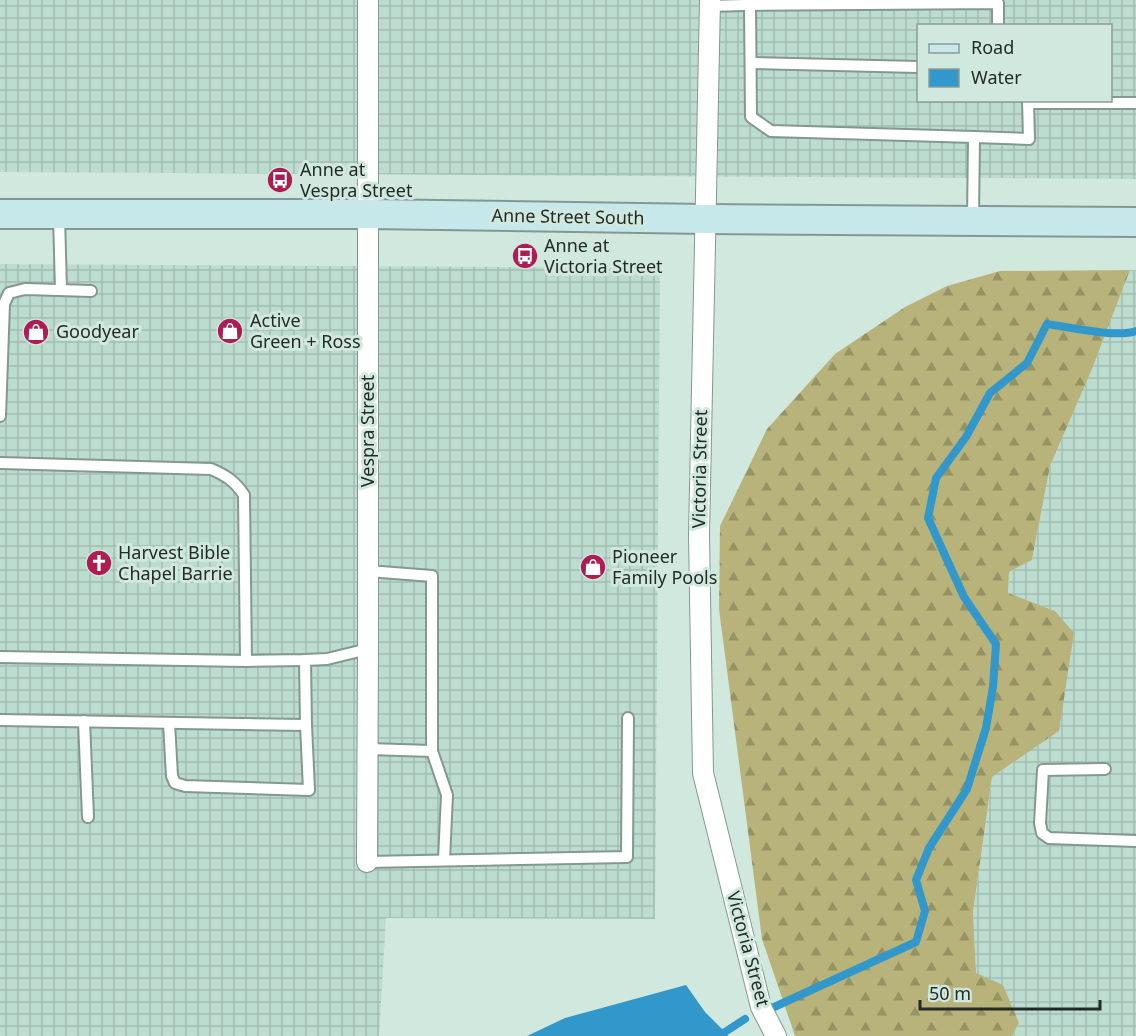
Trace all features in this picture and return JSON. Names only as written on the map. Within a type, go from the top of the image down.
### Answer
[{"type":"street","name":"Vespra Street","points":[[367,862],[368,0]]},
{"type":"street","name":"Victoria Street","points":[[710,3],[699,535],[703,772],[761,1006],[776,1036]]},
{"type":"street","name":"Anne Street South","points":[[0,214],[368,214],[1136,222]]},
{"type":"lane","points":[[710,3],[750,5],[998,3],[998,24]]},
{"type":"lane","points":[[750,5],[751,117],[771,131],[1029,139],[1028,102],[1136,103]]},
{"type":"lane","points":[[751,63],[917,67]]},
{"type":"lane","points":[[973,221],[974,136]]},
{"type":"lane","points":[[59,215],[61,290]]},
{"type":"lane","points":[[0,416],[4,304],[9,293],[25,289],[91,291]]},
{"type":"lane","points":[[0,463],[211,469],[237,484],[244,495],[246,661]]},
{"type":"lane","points":[[368,571],[432,576],[432,751],[447,795],[444,860]]},
{"type":"lane","points":[[0,657],[305,660],[327,659],[368,650]]},
{"type":"lane","points":[[170,723],[172,776],[175,783],[185,786],[309,790],[305,660]]},
{"type":"lane","points":[[367,862],[627,857],[628,718]]},
{"type":"lane","points":[[0,720],[306,725]]},
{"type":"lane","points":[[84,721],[88,817]]},
{"type":"lane","points":[[368,749],[432,751]]},
{"type":"lane","points":[[1105,769],[1043,770],[1040,823],[1042,833],[1049,838],[1136,841]]},
{"type":"shaded area","points":[[0,0],[1136,0],[1136,179],[0,172]]},
{"type":"shaded area","points":[[0,264],[660,268],[655,919],[386,918],[379,1036],[0,1036]]},
{"type":"shaded area","points":[[1130,270],[1136,270],[1136,1036],[1012,1036],[1019,1023],[976,973],[973,912],[992,777],[1058,731],[1055,611],[1008,593],[1009,572],[1032,560],[1050,466],[1092,369]]},
{"type":"green space","points":[[1130,270],[1092,369],[1050,466],[1032,560],[1009,572],[1008,593],[1055,611],[1074,633],[1059,731],[992,777],[973,912],[976,973],[1003,985],[1019,1023],[1012,1036],[795,1036],[762,939],[719,609],[720,526],[767,429],[835,354],[905,307],[947,286],[1000,271]]},
{"type":"water","points":[[686,985],[705,1012],[728,1036],[527,1036],[565,1018]]},
{"type":"waterway","points":[[772,1008],[916,942],[925,911],[916,880],[929,848],[967,789],[986,728],[993,687],[996,644],[964,597],[928,518],[936,478],[966,437],[990,393],[1027,363],[1047,324],[1105,333],[1136,331]]},
{"type":"waterway","points":[[714,1036],[745,1019]]},
{"type":"place","name":"Anne at Vespra Street","points":[[280,180]]},
{"type":"place","name":"Anne at Victoria Street","points":[[525,256]]},
{"type":"place","name":"Active Green + Ross","points":[[230,331]]},
{"type":"place","name":"Goodyear","points":[[36,332]]},
{"type":"place","name":"Harvest Bible Chapel Barrie","points":[[99,563]]},
{"type":"place","name":"Pioneer Family Pools","points":[[593,567]]}]
